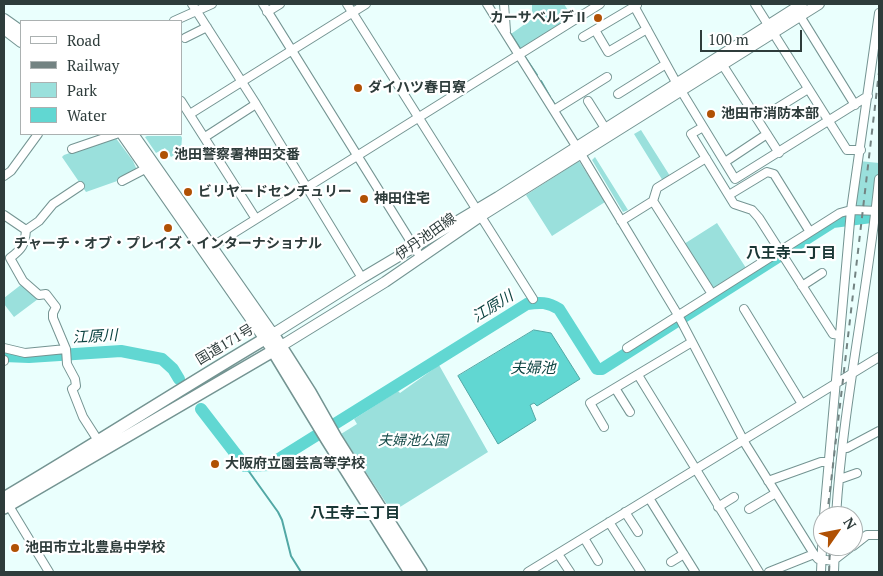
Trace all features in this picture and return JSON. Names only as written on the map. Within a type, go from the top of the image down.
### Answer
[{"type":"highway","name":"国道171号","points":[[5,501],[189,384],[269,336],[310,392],[331,431],[421,572]]},
{"type":"highway","name":"国道171号","points":[[278,349],[327,440],[410,572]]},
{"type":"highway","points":[[5,501],[278,349]]},
{"type":"main road","name":"伊丹池田線","points":[[578,150],[605,128],[722,64],[802,4]]},
{"type":"main road","name":"伊丹池田線","points":[[269,336],[414,247],[479,213],[771,29],[800,16],[819,4]]},
{"type":"main road","points":[[4,19],[20,31]]},
{"type":"main road","points":[[4,29],[20,41]]},
{"type":"main road","points":[[123,135],[251,320],[269,336]]},
{"type":"main road","points":[[134,135],[212,246],[269,336]]},
{"type":"main road","name":"伊丹池田線","points":[[278,349],[421,258],[479,213]]},
{"type":"street","points":[[192,4],[256,104],[362,278]]},
{"type":"street","points":[[176,20],[212,4]]},
{"type":"street","points":[[262,4],[421,258]]},
{"type":"street","points":[[267,12],[280,4]]},
{"type":"street","points":[[347,4],[533,299]]},
{"type":"street","points":[[190,114],[366,4]]},
{"type":"street","points":[[487,4],[554,110],[680,319],[744,440],[817,557],[820,572]]},
{"type":"street","points":[[504,4],[506,34]]},
{"type":"street","points":[[212,246],[600,4]]},
{"type":"street","points":[[755,4],[847,150],[860,150]]},
{"type":"street","points":[[583,37],[635,5],[679,87],[736,179],[868,96]]},
{"type":"street","points":[[825,506],[852,210],[879,13]]},
{"type":"street","points":[[800,16],[855,105]]},
{"type":"street","points":[[185,38],[207,27]]},
{"type":"street","points":[[595,30],[608,52],[647,29]]},
{"type":"street","points":[[618,94],[666,64]]},
{"type":"street","points":[[722,64],[779,153]]},
{"type":"street","points":[[554,110],[607,77]]},
{"type":"street","points":[[777,106],[808,89]]},
{"type":"street","points":[[588,101],[605,128]]},
{"type":"street","points":[[182,102],[256,219]]},
{"type":"street","points":[[205,137],[256,104]]},
{"type":"street","points":[[703,127],[691,134],[734,204],[752,210],[780,250],[833,334],[840,335]]},
{"type":"street","points":[[725,162],[767,134]]},
{"type":"street","points":[[4,176],[11,171],[37,135]]},
{"type":"street","points":[[72,150],[113,135]]},
{"type":"street","points":[[621,221],[653,200],[658,188],[706,158]]},
{"type":"street","points":[[122,181],[147,168]]},
{"type":"street","points":[[729,195],[767,172],[774,174],[810,232]]},
{"type":"street","points":[[837,506],[852,373],[878,223],[879,179]]},
{"type":"street","points":[[80,186],[53,204],[39,221],[26,230],[25,240],[20,250],[10,258],[23,281],[39,295],[46,294],[56,308],[53,318],[66,349],[66,364],[75,379],[76,386],[72,389],[83,417],[99,442]]},
{"type":"street","points":[[653,200],[712,294]]},
{"type":"street","points":[[627,348],[680,319],[712,294],[840,213],[852,210],[878,211]]},
{"type":"street","points":[[4,214],[26,230]]},
{"type":"street","points":[[802,286],[822,273]]},
{"type":"street","points":[[744,309],[802,404]]},
{"type":"street","points":[[246,350],[254,336],[251,320]]},
{"type":"street","points":[[604,427],[590,403],[692,342]]},
{"type":"street","points":[[4,348],[25,353],[66,349]]},
{"type":"street","points":[[528,572],[879,357]]},
{"type":"street","points":[[638,375],[759,572]]},
{"type":"street","points":[[615,388],[630,412]]},
{"type":"street","points":[[844,448],[879,432]]},
{"type":"street","points":[[768,481],[822,462],[828,462]]},
{"type":"street","points":[[840,479],[857,473]]},
{"type":"street","points":[[749,509],[776,493]]},
{"type":"street","points":[[718,507],[734,497]]},
{"type":"street","points":[[649,498],[695,572]]},
{"type":"street","points":[[5,501],[49,572]]},
{"type":"street","points":[[625,512],[638,532]]},
{"type":"street","points":[[609,522],[640,572]]},
{"type":"street","points":[[863,538],[867,535],[879,535]]},
{"type":"street","points":[[584,538],[598,561]]},
{"type":"street","points":[[558,554],[570,572]]},
{"type":"street","points":[[671,562],[684,554]]},
{"type":"street","points":[[834,556],[834,572]]},
{"type":"street","points":[[769,572],[817,557],[833,560],[839,556]]},
{"type":"green space","points":[[532,4],[564,4],[573,18],[522,50],[511,34],[532,19]]},
{"type":"green space","points":[[641,130],[670,176],[663,181],[634,134]]},
{"type":"green space","points":[[181,136],[181,150],[171,157],[165,148],[156,153],[145,137]]},
{"type":"green space","points":[[115,137],[133,161],[137,170],[119,177],[120,180],[86,192],[62,157]]},
{"type":"green space","points":[[595,157],[628,210],[623,212],[592,160]]},
{"type":"green space","points":[[579,161],[605,202],[552,236],[526,195]]},
{"type":"green space","points":[[859,161],[879,163],[876,211],[852,210]]},
{"type":"green space","points":[[717,223],[746,268],[713,289],[684,244]]},
{"type":"green space","points":[[22,284],[38,299],[14,317],[4,304],[4,298]]},
{"type":"green space","name":"夫婦池公園","points":[[439,365],[488,452],[392,512],[341,434],[357,424],[354,419],[398,391],[400,393]]},
{"type":"water","name":"夫婦池","points":[[534,330],[551,333],[580,379],[537,406],[534,403],[530,405],[536,420],[498,444],[458,376]]},
{"type":"waterway","points":[[510,33],[521,50]]},
{"type":"waterway","points":[[523,54],[537,75]]},
{"type":"waterway","points":[[541,81],[550,97]]},
{"type":"waterway","points":[[552,100],[555,105]]},
{"type":"waterway","name":"江原川","points":[[201,409],[245,466],[269,465],[527,304],[544,303],[559,309],[597,369],[602,369],[833,222],[879,216]]},
{"type":"waterway","name":"江原川","points":[[4,356],[29,357],[121,351],[162,359],[173,369],[179,379]]},
{"type":"waterway","points":[[245,466],[278,512],[282,520],[291,556],[301,572]]},
{"type":"railway","points":[[828,506],[879,72]]},
{"type":"railway","points":[[829,572],[830,556]]},
{"type":"place","name":"カーサベルデⅡ","points":[[598,18]]},
{"type":"place","name":"ダイハツ春日寮","points":[[358,88]]},
{"type":"place","name":"池田市消防本部","points":[[711,114]]},
{"type":"place","name":"池田警察署神田交番","points":[[164,155]]},
{"type":"place","name":"ビリヤードセンチュリー","points":[[188,192]]},
{"type":"place","name":"神田住宅","points":[[364,199]]},
{"type":"place","name":"チャーチ・オブ・プレイズ・インターナショナル","points":[[168,228]]},
{"type":"place","name":"大阪府立園芸高等学校","points":[[215,464]]},
{"type":"place","name":"池田市立北豊島中学校","points":[[15,548]]},
{"type":"district","name":"八王寺一丁目","points":[[791,254]]},
{"type":"district","name":"八王寺二丁目","points":[[355,514]]}]
